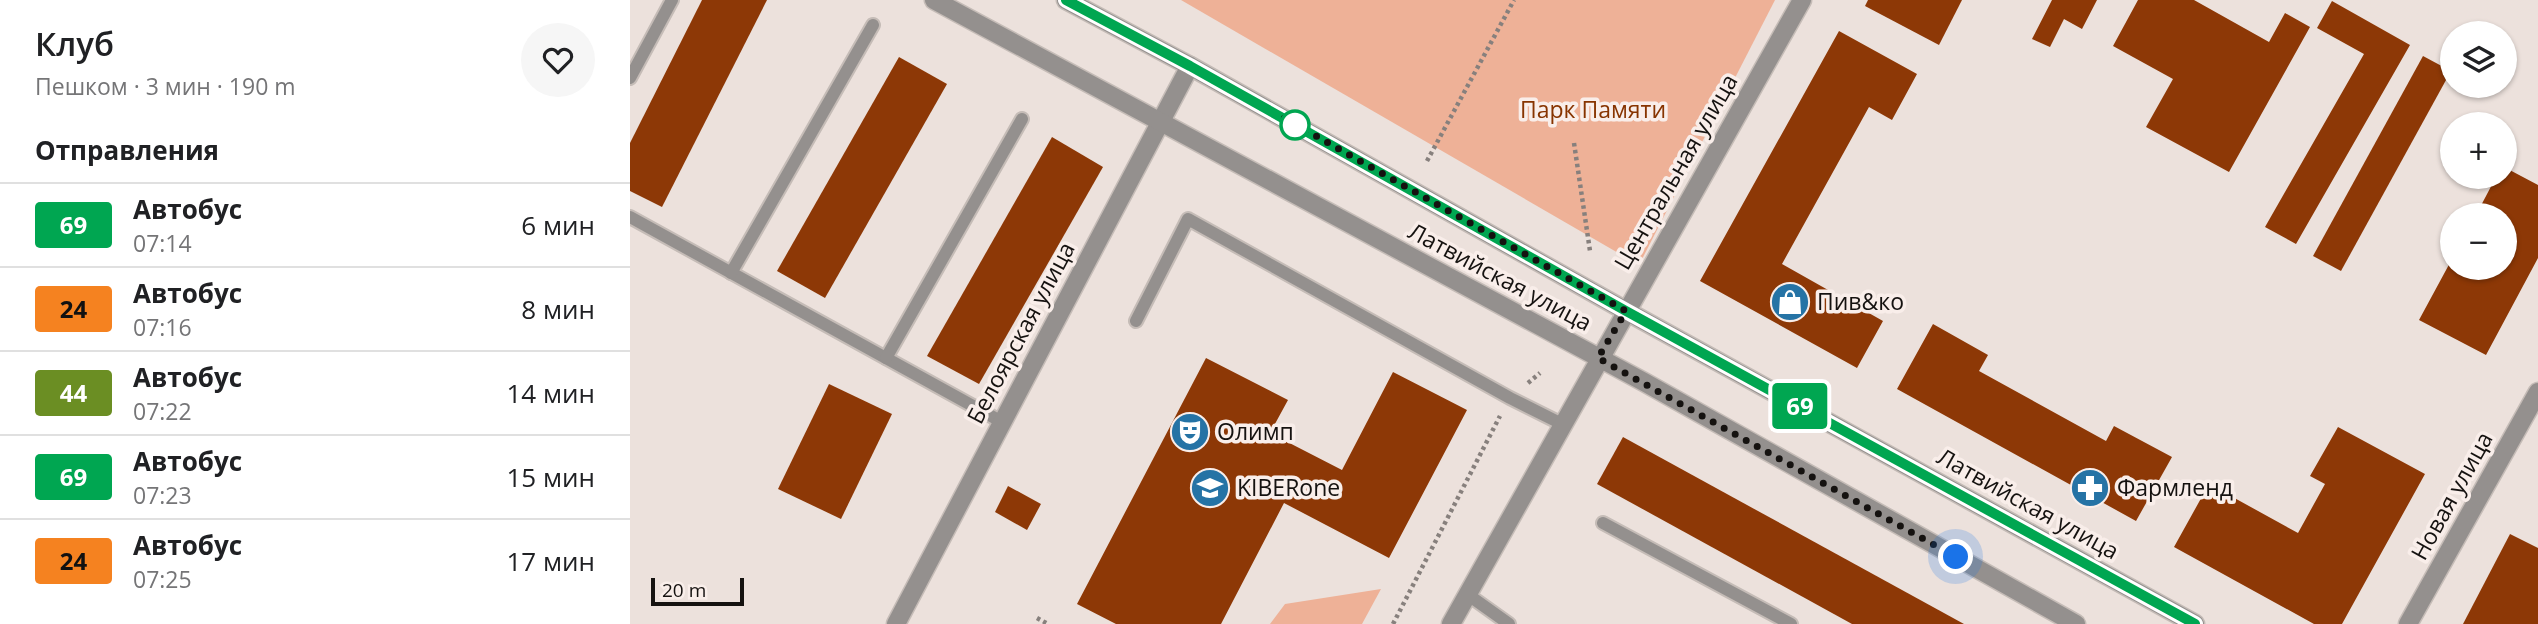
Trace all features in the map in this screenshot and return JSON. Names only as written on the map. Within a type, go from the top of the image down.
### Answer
[{"type":"street","name":"Латвийская улица","points":[[934,0],[1598,358],[2076,624]]},
{"type":"street","name":"Латвийская улица","points":[[1066,0],[1190,66],[1626,311],[2195,624]]},
{"type":"street","name":"Центральная улица","points":[[1451,624],[1598,358],[1802,0]]},
{"type":"street","name":"Белоярская улица","points":[[896,624],[1190,66]]},
{"type":"street","name":"Новая улица","points":[[2408,624],[2538,392]]},
{"type":"lane","points":[[630,78],[672,0]]},
{"type":"lane","points":[[731,273],[873,25]]},
{"type":"lane","points":[[886,358],[1022,119]]},
{"type":"lane","points":[[630,217],[1002,422]]},
{"type":"lane","points":[[1136,321],[1188,219],[1510,398],[1562,424]]},
{"type":"lane","points":[[1603,523],[1791,624]]},
{"type":"lane","points":[[1467,594],[1509,624]]},
{"type":"path","points":[[1427,161],[1514,0]]},
{"type":"path","points":[[1574,142],[1590,251]]},
{"type":"path","points":[[1393,624],[1510,398],[1540,373]]},
{"type":"path","points":[[1037,618],[1048,624]]},
{"type":"green space","name":"Парк Памяти","points":[[1181,0],[1775,0],[1639,265]]},
{"type":"green space","points":[[1381,589],[1362,624],[1270,624],[1285,604]]},
{"type":"building","points":[[702,0],[767,0],[662,207],[630,191],[630,143]]},
{"type":"building","points":[[1868,0],[1962,0],[1939,45],[1865,6]]},
{"type":"building","points":[[2052,0],[2097,0],[2082,29],[2064,19],[2050,47],[2032,39]]},
{"type":"building","points":[[2138,0],[2194,0],[2269,42],[2285,13],[2310,27],[2229,172],[2146,127],[2173,79],[2113,46]]},
{"type":"building","points":[[2332,1],[2410,45],[2296,244],[2265,227],[2364,54],[2317,28]]},
{"type":"building","points":[[1839,31],[1917,74],[1892,120],[1869,107],[1782,264],[1883,321],[1857,368],[1700,281]]},
{"type":"building","points":[[2423,56],[2440,65],[2440,91],[2341,271],[2313,256]]},
{"type":"building","points":[[899,57],[947,84],[825,298],[777,271]]},
{"type":"building","points":[[1052,137],[1103,167],[979,384],[927,356]]},
{"type":"building","points":[[2517,174],[2538,185],[2538,258],[2486,355],[2419,320],[2441,280],[2517,280],[2517,203],[2482,203],[2490,189],[2517,189]]},
{"type":"building","points":[[1933,324],[1988,355],[1979,371],[2106,441],[2114,426],[2172,457],[2136,521],[1897,389]]},
{"type":"building","points":[[1206,358],[1288,400],[1270,433],[1342,470],[1393,372],[1467,410],[1389,558],[1284,503],[1221,624],[1116,624],[1077,604]]},
{"type":"building","points":[[829,384],[892,414],[841,519],[778,489]]},
{"type":"building","points":[[2338,427],[2425,474],[2342,624],[2314,624],[2174,547],[2209,484],[2298,533],[2325,484],[2310,476]]},
{"type":"building","points":[[1623,437],[1964,624],[1852,624],[1597,484]]},
{"type":"building","points":[[1008,486],[1041,504],[1027,530],[995,512]]},
{"type":"building","points":[[2510,534],[2538,548],[2538,624],[2463,624]]},
{"type":"bus line","name":"69","points":[[1066,0],[1190,66],[1626,311],[2195,624]]},
{"type":"place","name":"Пив&ко","points":[[1790,302]]},
{"type":"place","name":"Олимп","points":[[1190,432]]},
{"type":"place","name":"KIBERone","points":[[1210,488]]},
{"type":"place","name":"Фармленд","points":[[2090,488]]},
{"type":"route","points":[[1295,125],[1284,118],[1626,311],[1598,358],[1956,557]]}]
